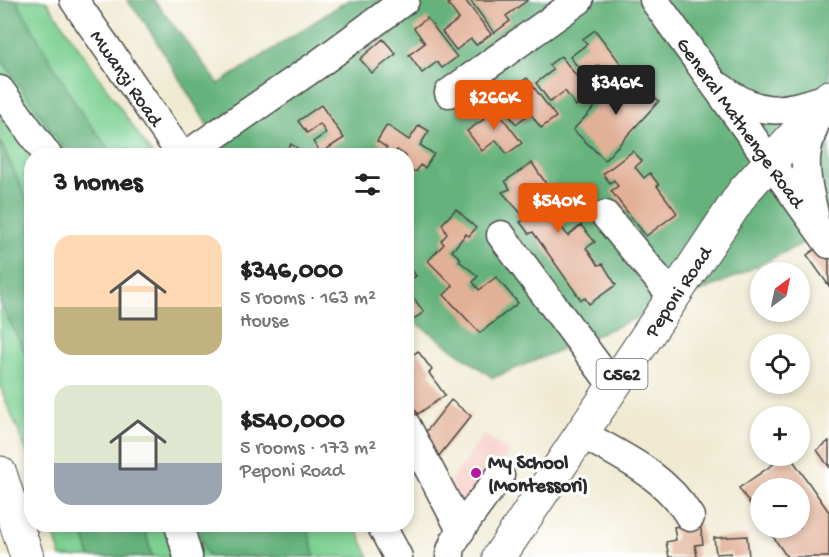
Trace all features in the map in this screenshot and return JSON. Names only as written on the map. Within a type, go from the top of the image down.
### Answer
[{"type":"main road","name":"Peponi Road","points":[[499,557],[766,156],[828,98]]},
{"type":"main road","points":[[0,473],[27,557]]},
{"type":"street","name":"Mwanzi Road","points":[[74,0],[178,148]]},
{"type":"street","points":[[196,148],[317,65],[405,0]]},
{"type":"street","points":[[449,93],[579,0]]},
{"type":"street","name":"General Mathenge Road","points":[[654,0],[823,235]]},
{"type":"street","points":[[711,80],[745,103],[770,111],[795,108],[828,98]]},
{"type":"street","points":[[0,90],[42,148]]},
{"type":"street","points":[[823,235],[805,173],[810,132],[828,98]]},
{"type":"street","points":[[605,215],[674,297]]},
{"type":"street","points":[[501,235],[613,386]]},
{"type":"street","points":[[582,434],[649,472],[679,498],[690,517]]},
{"type":"street","points":[[414,439],[461,530]]},
{"type":"street","points":[[450,557],[449,550],[461,530],[500,476]]},
{"type":"street","points":[[181,532],[188,557]]},
{"type":"shaded area","name":"My School (Montessori)","points":[[484,434],[509,452],[467,511],[442,494]]},
{"type":"green space","points":[[0,0],[46,0],[148,148],[24,148],[24,446],[0,386]]},
{"type":"green space","points":[[0,0],[16,0],[78,108],[108,148],[63,148],[0,57]]},
{"type":"green space","points":[[127,0],[154,0],[219,84],[348,0],[829,0],[829,230],[765,262],[750,262],[750,270],[735,277],[493,378],[414,321],[414,148],[221,148],[146,24]]},
{"type":"green space","points":[[0,141],[24,193],[24,349],[0,303]]},
{"type":"green space","points":[[53,532],[358,532],[369,557],[61,557]]},
{"type":"green space","points":[[83,532],[146,532],[152,557],[90,557]]},
{"type":"green space","points":[[201,532],[309,532],[315,557],[210,557],[203,548]]},
{"type":"building","points":[[454,0],[465,0],[491,34],[476,45],[471,39],[456,50],[442,32],[459,19],[448,4]]},
{"type":"building","points":[[470,0],[528,0],[506,16],[510,21],[494,33]]},
{"type":"building","points":[[427,18],[457,57],[442,68],[437,62],[422,73],[409,55],[425,43],[414,28]]},
{"type":"building","points":[[595,30],[625,69],[610,80],[599,65],[585,76],[570,57],[587,44],[583,39]]},
{"type":"building","points":[[383,39],[396,54],[372,73],[360,59]]},
{"type":"building","points":[[561,56],[591,95],[576,106],[565,91],[550,102],[536,83],[553,70],[549,65]]},
{"type":"building","points":[[627,72],[659,101],[605,160],[573,130]]},
{"type":"building","points":[[527,78],[556,117],[541,128],[530,113],[516,124],[501,105],[518,93],[514,87]]},
{"type":"building","points":[[492,104],[522,143],[507,154],[496,140],[482,151],[467,131],[484,119],[480,113]]},
{"type":"building","points":[[321,105],[344,138],[329,148],[317,148],[313,142],[326,133],[320,124],[307,133],[298,121]]},
{"type":"building","points":[[387,125],[409,140],[419,125],[429,131],[420,145],[434,154],[425,168],[420,165],[417,171],[414,171],[414,148],[387,148],[377,141]]},
{"type":"building","points":[[633,151],[642,161],[635,167],[644,178],[650,173],[677,213],[646,236],[611,191],[618,186],[614,180],[610,183],[603,174]]},
{"type":"building","points":[[532,163],[556,204],[565,200],[573,215],[560,225],[568,236],[581,225],[595,242],[586,248],[598,265],[603,264],[616,285],[589,304],[585,298],[581,300],[533,232],[529,234],[520,222],[526,219],[502,192],[510,189],[505,181]]},
{"type":"building","points":[[456,209],[476,228],[469,236],[466,234],[452,251],[461,259],[459,261],[478,276],[473,282],[479,290],[496,277],[518,303],[480,333],[444,295],[453,286],[428,261],[444,244],[441,241],[447,234],[442,224]]},
{"type":"building","points":[[820,246],[829,260],[829,286],[807,255]]},
{"type":"building","points":[[414,299],[424,312],[414,319]]},
{"type":"building","points":[[418,351],[432,370],[429,373],[445,395],[418,414],[414,408],[414,354]]},
{"type":"building","points":[[451,400],[471,416],[426,472],[414,463],[414,447]]},
{"type":"building","points":[[829,441],[829,467],[817,450]]},
{"type":"building","points":[[771,466],[797,466],[805,478],[753,478]]},
{"type":"building","points":[[750,480],[750,504],[739,488]]},
{"type":"building","points":[[810,485],[829,512],[829,557],[787,557],[774,538],[810,538]]},
{"type":"building","points":[[700,523],[703,544],[695,545],[697,557],[669,557],[666,542],[676,540],[674,527]]},
{"type":"building","points":[[747,536],[749,557],[731,557],[731,553],[716,554],[714,538]]},
{"type":"place","name":"My School (Montessori)","points":[[476,473]]}]
